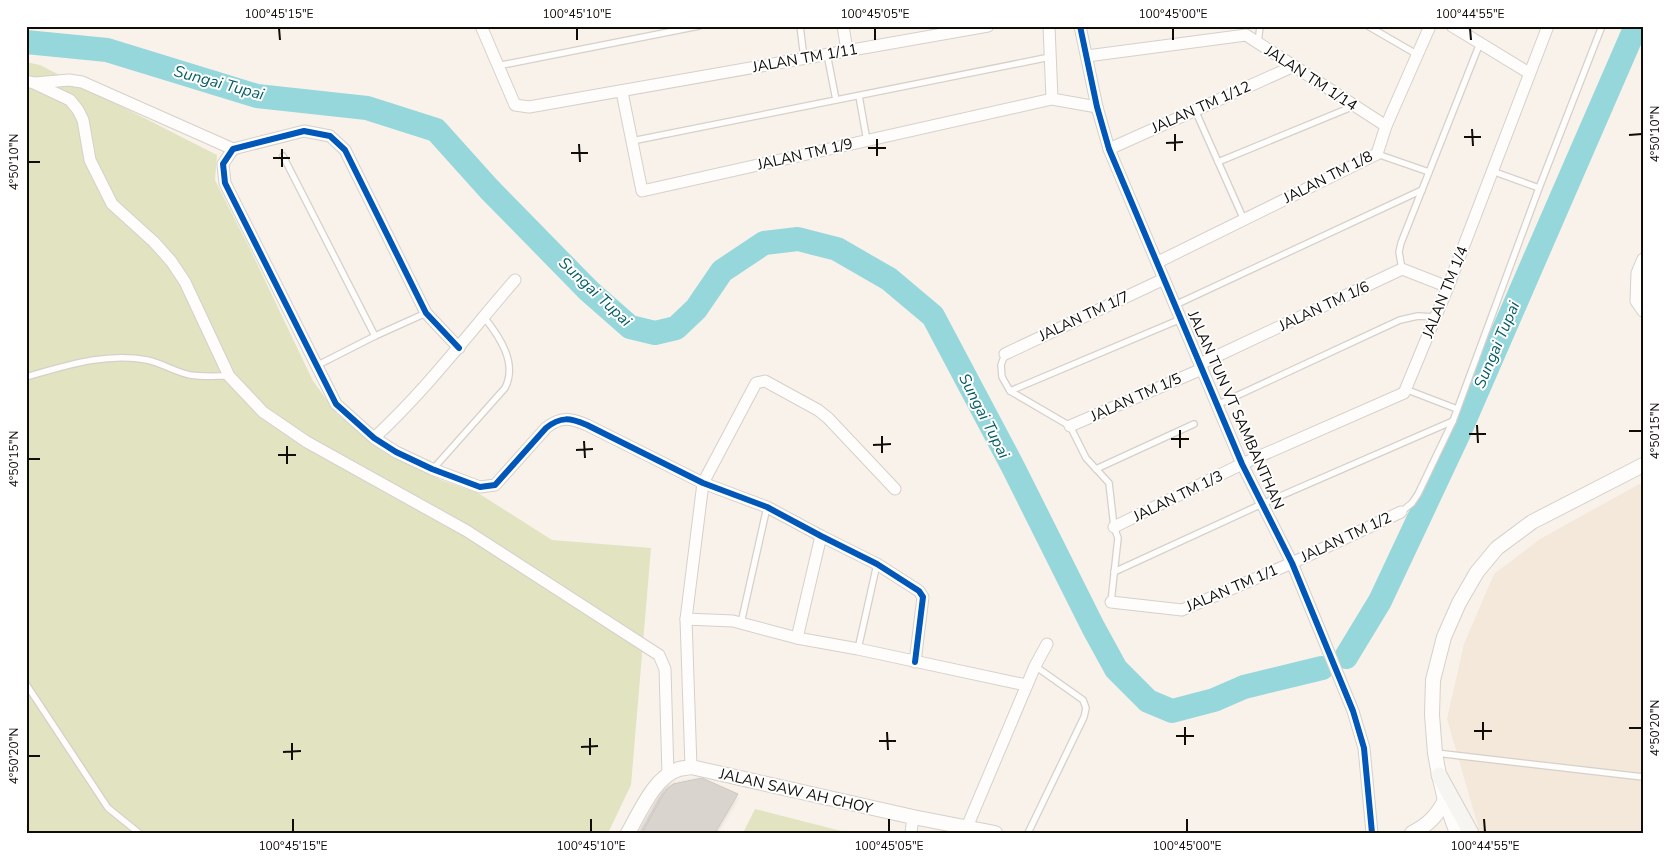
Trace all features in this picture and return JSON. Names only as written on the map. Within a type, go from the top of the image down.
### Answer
[{"type":"main road","points":[[1439,775],[1471,833]]},
{"type":"street","points":[[481,26],[497,66]]},
{"type":"street","points":[[843,26],[848,50]]},
{"type":"street","name":"JALAN TM 1/11","points":[[497,66],[515,105],[529,107],[622,92],[950,29],[988,26]]},
{"type":"street","points":[[1049,26],[1052,99]]},
{"type":"street","name":"JALAN TUN VT SAMBANTHAN","points":[[1080,26],[1097,107],[1109,149],[1242,464],[1292,563],[1353,711],[1364,748],[1372,833]]},
{"type":"street","name":"JALAN TM 1/8","points":[[1158,262],[1377,154],[1386,126],[1430,26]]},
{"type":"street","points":[[1452,26],[1529,73]]},
{"type":"street","name":"JALAN TM 1/4","points":[[1405,389],[1448,287],[1548,26]]},
{"type":"street","name":"JALAN TM 1/14","points":[[1087,56],[1246,35],[1386,126]]},
{"type":"street","name":"JALAN TM 1/12","points":[[1109,149],[1294,66]]},
{"type":"street","points":[[30,82],[69,80],[82,82],[233,149],[304,131],[330,136],[345,150],[426,314],[459,348]]},
{"type":"street","points":[[30,82],[70,100],[78,110],[83,120],[90,160],[112,204],[154,242],[171,261],[185,282],[229,376],[263,412],[307,442],[467,531],[660,655],[665,669],[668,775]]},
{"type":"street","name":"JALAN TM 1/9","points":[[622,92],[642,191],[1052,99],[1097,107]]},
{"type":"street","points":[[233,149],[222,164],[226,183],[336,404],[374,438],[396,452],[432,469],[480,487],[495,484],[552,422],[569,418],[587,425],[703,483],[767,507],[877,564],[919,591],[923,597],[915,662]]},
{"type":"street","points":[[1643,259],[1637,273],[1636,301],[1643,312]]},
{"type":"street","points":[[1402,269],[1448,287]]},
{"type":"street","name":"JALAN TM 1/6","points":[[1201,367],[1402,269]]},
{"type":"street","name":"JALAN TM 1/7","points":[[1004,354],[1164,278]]},
{"type":"street","points":[[374,438],[459,348],[515,280]]},
{"type":"street","name":"JALAN TM 1/5","points":[[1070,426],[1201,367]]},
{"type":"street","points":[[692,768],[686,619],[703,483],[756,382],[765,381],[818,410],[828,418],[895,489]]},
{"type":"street","points":[[1242,464],[1404,393],[1405,389]]},
{"type":"street","name":"JALAN TM 1/3","points":[[1114,527],[1242,464]]},
{"type":"street","points":[[1457,833],[1445,800],[1439,775],[1432,715],[1433,680],[1444,637],[1459,603],[1477,572],[1497,548],[1532,522],[1643,465]]},
{"type":"street","name":"JALAN TM 1/2","points":[[1292,563],[1401,512]]},
{"type":"street","points":[[797,638],[821,536]]},
{"type":"street","name":"JALAN TM 1/1","points":[[1111,602],[1182,610],[1292,563]]},
{"type":"street","points":[[686,619],[741,623],[797,638],[1026,685]]},
{"type":"street","points":[[967,827],[1026,685],[1047,644]]},
{"type":"street","name":"JALAN SAW AH CHOY","points":[[628,833],[653,789],[668,775],[679,769],[692,768],[913,817],[995,833]]},
{"type":"street","points":[[1412,833],[1429,823],[1439,813],[1445,800]]},
{"type":"street","points":[[911,833],[913,817]]},
{"type":"lane","points":[[497,66],[699,26]]},
{"type":"lane","points":[[800,26],[804,58]]},
{"type":"lane","points":[[1258,43],[1260,26]]},
{"type":"lane","points":[[1368,26],[1418,55]]},
{"type":"lane","points":[[1401,512],[1412,503],[1418,494],[1457,409],[1539,188],[1602,26]]},
{"type":"lane","points":[[1402,269],[1399,252],[1401,243],[1480,43]]},
{"type":"lane","points":[[827,54],[836,100]]},
{"type":"lane","points":[[632,141],[1050,57]]},
{"type":"lane","points":[[858,96],[867,140]]},
{"type":"lane","points":[[1218,162],[1354,106]]},
{"type":"lane","points":[[1194,110],[1244,220]]},
{"type":"lane","points":[[1377,154],[1429,172]]},
{"type":"lane","points":[[283,156],[375,336]]},
{"type":"lane","points":[[1492,171],[1539,188]]},
{"type":"lane","points":[[1175,305],[1422,190]]},
{"type":"lane","points":[[316,366],[375,336],[426,314]]},
{"type":"lane","points":[[432,469],[505,388],[509,381],[510,374],[501,340],[484,316]]},
{"type":"lane","points":[[1217,405],[1400,320],[1418,316],[1436,317]]},
{"type":"lane","points":[[1010,391],[1181,319]]},
{"type":"lane","points":[[1004,354],[1001,365],[1002,377],[1010,391],[1070,426],[1086,458],[1109,483],[1114,527],[1118,538],[1111,602]]},
{"type":"lane","points":[[26,377],[74,363],[118,358],[147,360],[191,375],[229,376]]},
{"type":"lane","points":[[1405,389],[1457,409]]},
{"type":"lane","points":[[1114,572],[1262,504],[1452,421]]},
{"type":"lane","points":[[1096,469],[1194,424]]},
{"type":"lane","points":[[741,623],[767,507]]},
{"type":"lane","points":[[858,649],[877,564]]},
{"type":"lane","points":[[1028,833],[1084,718],[1086,708],[1083,700],[1035,666]]},
{"type":"lane","points":[[26,684],[108,808],[139,833]]},
{"type":"lane","points":[[1435,753],[1643,778]]},
{"type":"shaded area","points":[[1643,482],[1643,833],[1480,833],[1447,719],[1464,644],[1494,574],[1540,539]]},
{"type":"green space","points":[[26,62],[40,65],[217,155],[215,180],[313,381],[337,414],[391,456],[441,480],[478,493],[552,540],[651,548],[631,785],[608,833],[26,833]]},
{"type":"green space","points":[[755,809],[849,833],[743,833]]},
{"type":"building","points":[[702,778],[738,794],[715,833],[642,833],[666,790],[673,784]]},
{"type":"waterway","name":"Sungai Tupai","points":[[1346,657],[1380,601],[1459,433],[1636,26]]},
{"type":"waterway","name":"Sungai Tupai","points":[[26,42],[107,50],[257,96],[367,108],[436,130],[489,189],[589,291],[630,327],[655,333],[676,328],[696,309],[722,271],[764,243],[798,239],[837,249],[889,279],[933,316],[1013,467],[1116,669],[1148,701],[1172,711],[1214,700],[1244,687],[1322,668]]},
{"type":"cycle path","points":[[1080,26],[1097,107],[1109,149],[1242,464],[1292,563],[1353,711],[1364,748],[1372,833]]},
{"type":"cycle path","points":[[459,348],[426,313],[345,150],[330,136],[304,131],[233,149],[223,164],[225,183],[336,404],[374,438],[396,452],[432,469],[480,487],[495,485],[546,428],[556,421],[566,419],[587,425],[703,483],[767,507],[877,564],[919,591],[923,597],[915,662]]}]
